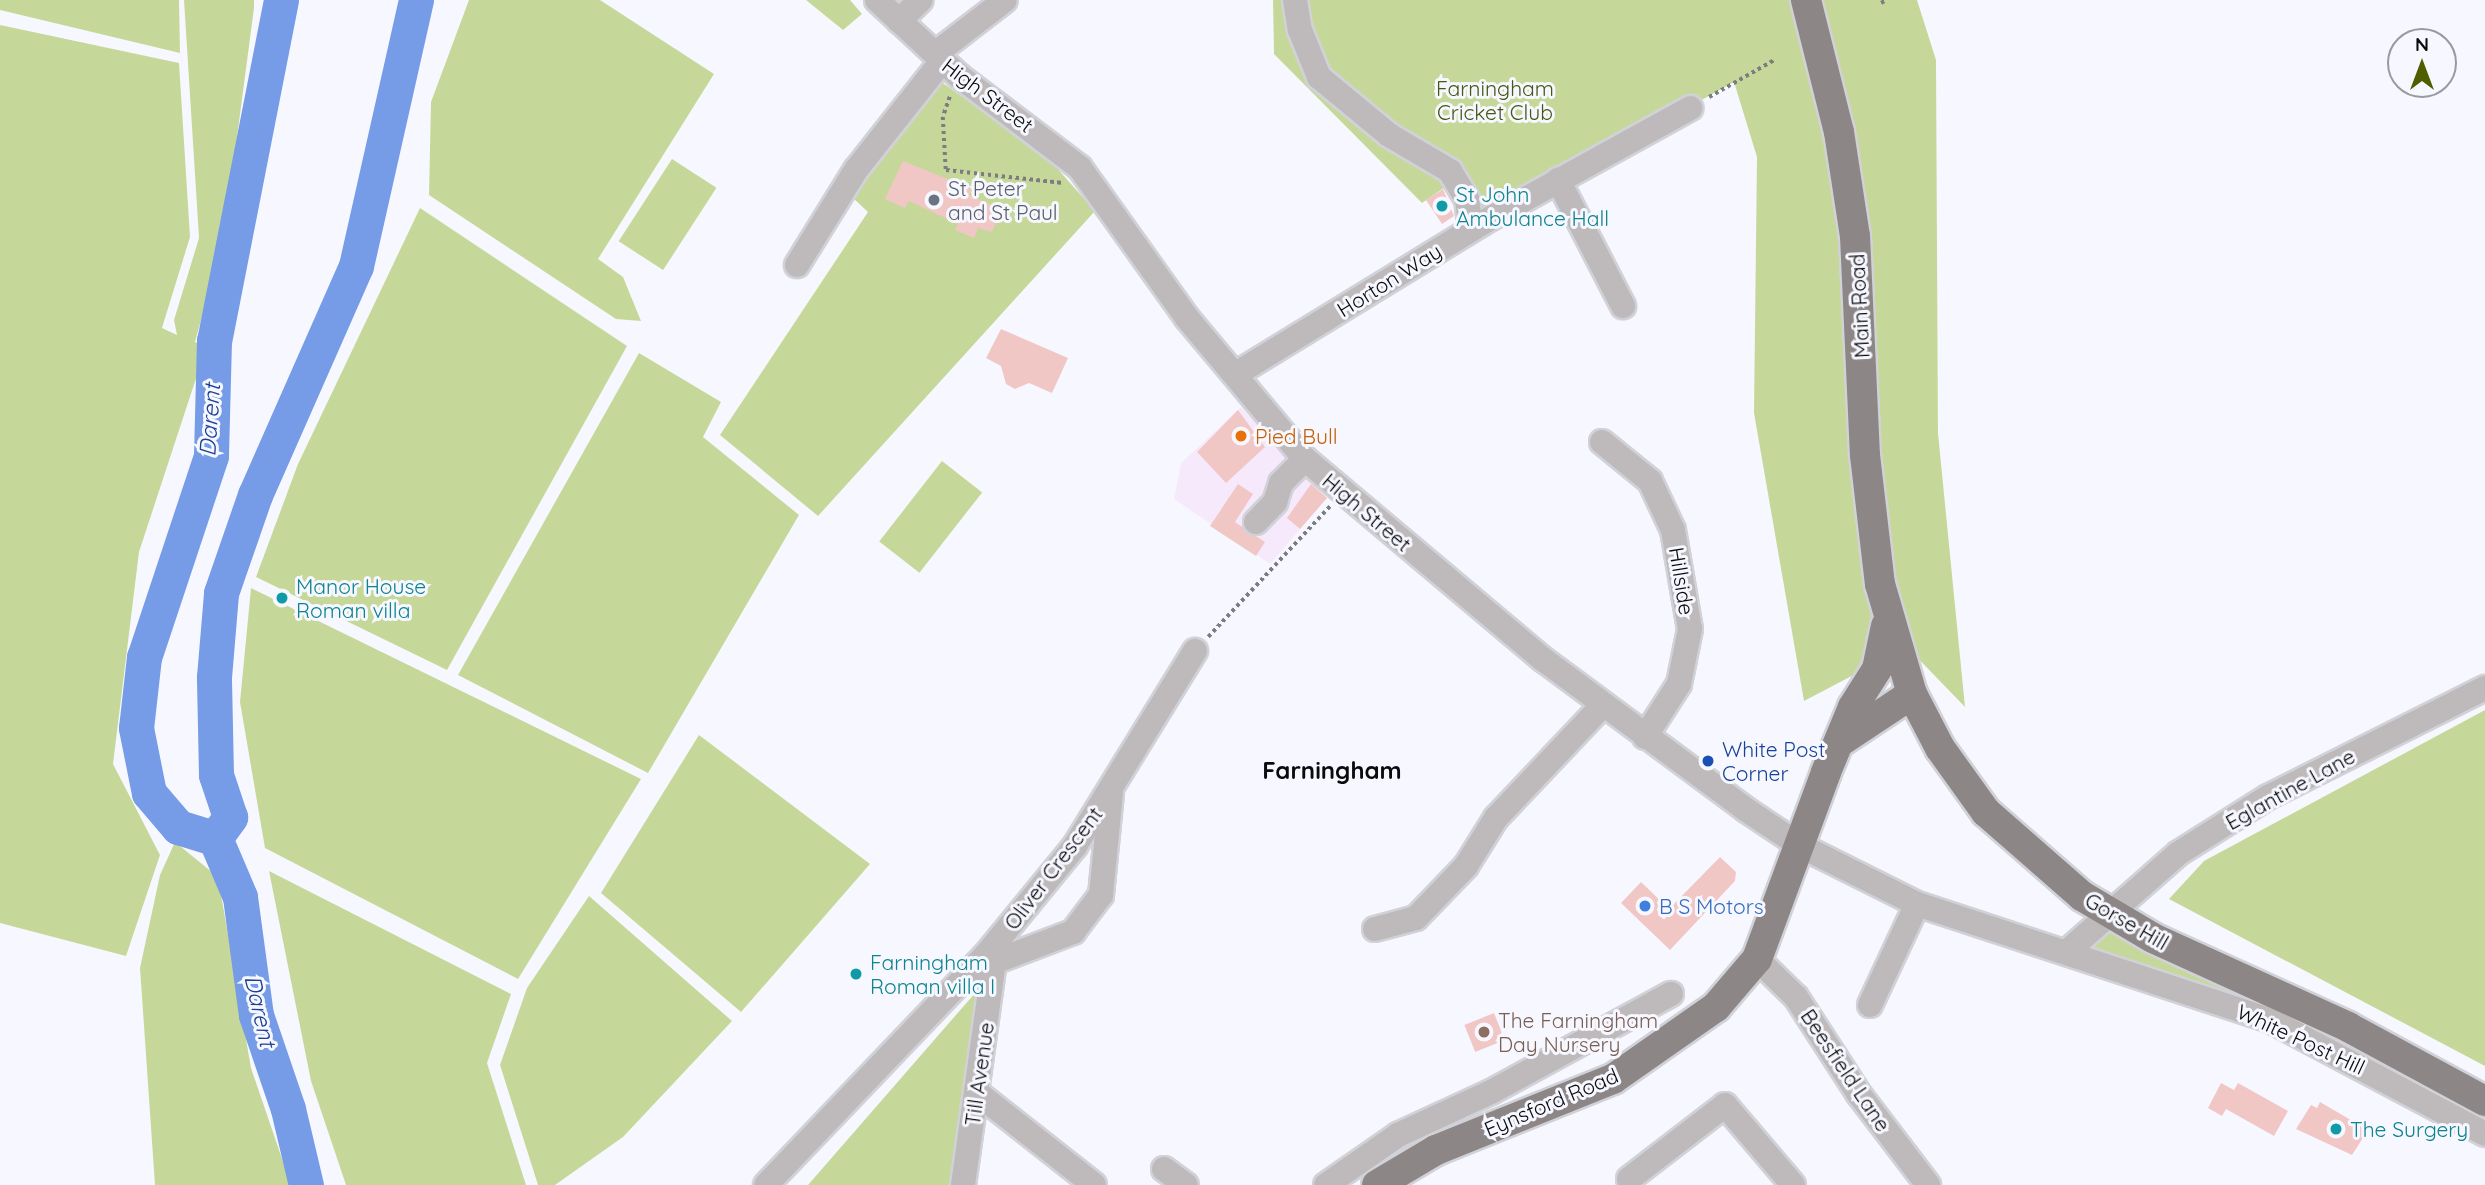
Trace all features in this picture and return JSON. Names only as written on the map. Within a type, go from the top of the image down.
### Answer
[{"type":"main road","name":"Main Road","points":[[1806,0],[1839,132],[1855,236],[1868,505],[1887,616]]},
{"type":"main road","name":"Gorse Hill","points":[[1887,616],[1912,694],[1940,748],[1986,812],[2047,868],[2112,915],[2348,1027],[2485,1101]]},
{"type":"main road","name":"Eynsford Road","points":[[1377,1185],[1491,1127],[1613,1079],[1668,1045],[1716,1007],[1758,959],[1853,707],[1877,669],[1887,616]]},
{"type":"main road","points":[[1841,741],[1912,694]]},
{"type":"street","name":"High Street","points":[[877,0],[945,64],[1056,146],[1098,188],[1187,318],[1306,459],[1603,705],[1799,845]]},
{"type":"street","points":[[899,21],[921,0]]},
{"type":"street","points":[[797,265],[856,170],[945,64],[1005,0]]},
{"type":"street","points":[[1295,0],[1300,30],[1319,77],[1389,135],[1450,170],[1467,199],[1471,230]]},
{"type":"street","name":"Horton Way","points":[[1236,374],[1471,230],[1690,108]]},
{"type":"street","points":[[1558,180],[1623,306]]},
{"type":"street","name":"Hillside","points":[[1602,442],[1650,481],[1673,530],[1690,629],[1679,684],[1645,737]]},
{"type":"street","points":[[1256,522],[1275,502],[1281,483],[1306,459]]},
{"type":"street","name":"Oliver Crescent","points":[[766,1185],[989,959],[1075,846],[1195,651]]},
{"type":"street","name":"Eglantine Lane","points":[[2112,915],[2179,853],[2268,797],[2485,688]]},
{"type":"street","points":[[1375,929],[1416,918],[1466,866],[1496,818],[1603,705]]},
{"type":"street","points":[[989,959],[1073,932],[1101,895],[1111,791]]},
{"type":"street","name":"White Post Hill","points":[[1799,845],[1917,904],[2070,949],[2270,1020],[2485,1133]]},
{"type":"street","points":[[1870,1004],[1917,904]]},
{"type":"street","points":[[2070,949],[2112,915]]},
{"type":"street","name":"Till Avenue","points":[[964,1185],[989,959]]},
{"type":"street","name":"Beesfield Lane","points":[[1758,959],[1796,997],[1858,1093],[1923,1183]]},
{"type":"street","points":[[1326,1185],[1398,1135],[1491,1092],[1671,994]]},
{"type":"street","points":[[976,1092],[1094,1185]]},
{"type":"street","points":[[1491,1092],[1491,1127]]},
{"type":"street","points":[[1629,1179],[1725,1105],[1793,1185]]},
{"type":"street","points":[[1164,1169],[1186,1185]]},
{"type":"path","points":[[1690,108],[1774,60]]},
{"type":"path","points":[[945,64],[943,117],[946,170],[1098,188]]},
{"type":"path","points":[[1195,651],[1343,492]]},
{"type":"shaded area","points":[[1241,407],[1327,498],[1270,564],[1174,499],[1181,463]]},
{"type":"green space","points":[[0,0],[179,0],[180,53],[0,10]]},
{"type":"green space","points":[[184,0],[254,0],[254,8],[224,236],[195,342],[206,348],[139,552],[113,764],[160,855],[126,956],[0,923],[0,25],[179,63],[190,237],[162,328],[177,335],[174,320],[199,238]]},
{"type":"green space","points":[[469,0],[600,0],[714,74],[598,259],[623,277],[641,321],[616,319],[429,195],[431,102]]},
{"type":"green space","points":[[806,0],[850,0],[862,14],[843,30]]},
{"type":"green space","name":"Farningham Cricket Club","points":[[1273,0],[1917,0],[1936,60],[1938,433],[1965,707],[1907,647],[1804,701],[1754,413],[1757,157],[1734,82],[1471,228],[1445,187],[1422,203],[1274,54]]},
{"type":"green space","points":[[933,76],[1048,158],[1095,211],[818,516],[720,435],[868,212],[853,198]]},
{"type":"green space","points":[[672,159],[716,188],[663,270],[619,241]]},
{"type":"green space","points":[[420,208],[627,346],[447,670],[256,577],[298,464]]},
{"type":"green space","points":[[639,353],[721,402],[703,437],[799,515],[648,773],[458,675]]},
{"type":"green space","points":[[942,461],[982,492],[919,573],[879,541]]},
{"type":"green space","points":[[251,588],[641,779],[518,979],[265,848],[240,702]]},
{"type":"green space","points":[[2485,710],[2485,1066],[2169,899],[2204,861]]},
{"type":"green space","points":[[699,735],[870,864],[741,1012],[601,893]]},
{"type":"green space","points":[[175,842],[218,877],[251,1068],[291,1185],[155,1185],[140,968],[160,875]]},
{"type":"green space","points":[[269,871],[511,994],[487,1063],[526,1185],[346,1185],[311,1081]]},
{"type":"green space","points":[[589,896],[732,1021],[623,1137],[555,1185],[538,1185],[500,1065],[527,988]]},
{"type":"green space","points":[[2104,913],[2485,1107],[2485,1129],[2340,1052],[2071,950]]},
{"type":"green space","points":[[989,977],[964,1185],[808,1185]]},
{"type":"building","name":"St Peter and St Paul","points":[[903,161],[972,189],[969,195],[1002,210],[992,232],[978,228],[974,238],[955,230],[958,224],[909,201],[905,208],[885,199]]},
{"type":"building","name":"St John Ambulance Hall","points":[[1443,189],[1454,216],[1442,224],[1426,200]]},
{"type":"building","points":[[1001,329],[1068,358],[1052,393],[1029,383],[1015,389],[1006,384],[1001,366],[986,358]]},
{"type":"building","points":[[1238,410],[1265,447],[1226,483],[1197,452]]},
{"type":"building","points":[[1238,484],[1253,494],[1235,522],[1265,542],[1256,556],[1210,526]]},
{"type":"building","points":[[1311,484],[1327,498],[1300,529],[1287,518]]},
{"type":"building","name":"B S Motors","points":[[1720,857],[1736,872],[1735,881],[1670,950],[1621,903],[1641,882],[1669,909]]},
{"type":"building","name":"The Farningham Day Nursery","points":[[1494,1013],[1505,1040],[1475,1052],[1464,1025]]},
{"type":"building","points":[[2221,1083],[2234,1090],[2238,1083],[2288,1111],[2274,1136],[2226,1109],[2222,1116],[2208,1108]]},
{"type":"building","name":"The Surgery","points":[[2320,1102],[2368,1130],[2352,1155],[2296,1129],[2311,1105],[2317,1108]]},
{"type":"waterway","name":"Darent","points":[[281,0],[214,340],[211,456],[144,657],[136,728],[149,793],[178,827],[215,838],[240,897],[256,1015],[288,1109],[306,1185]]},
{"type":"waterway","name":"Darent","points":[[215,838],[230,817],[216,775],[214,677],[221,593],[255,495],[356,266],[416,0]]},
{"type":"place","name":"St Peter and St Paul","points":[[934,200]]},
{"type":"place","name":"St John Ambulance Hall","points":[[1442,206]]},
{"type":"place","name":"Pied Bull","points":[[1241,436]]},
{"type":"place","name":"Manor House Roman villa","points":[[282,598]]},
{"type":"place","name":"White Post Corner","points":[[1708,761]]},
{"type":"place","name":"B S Motors","points":[[1645,906]]},
{"type":"place","name":"Farningham Roman villa I","points":[[856,974]]},
{"type":"place","name":"The Farningham Day Nursery","points":[[1484,1032]]},
{"type":"place","name":"The Surgery","points":[[2336,1129]]},
{"type":"district","name":"Farningham","points":[[1332,771]]}]
